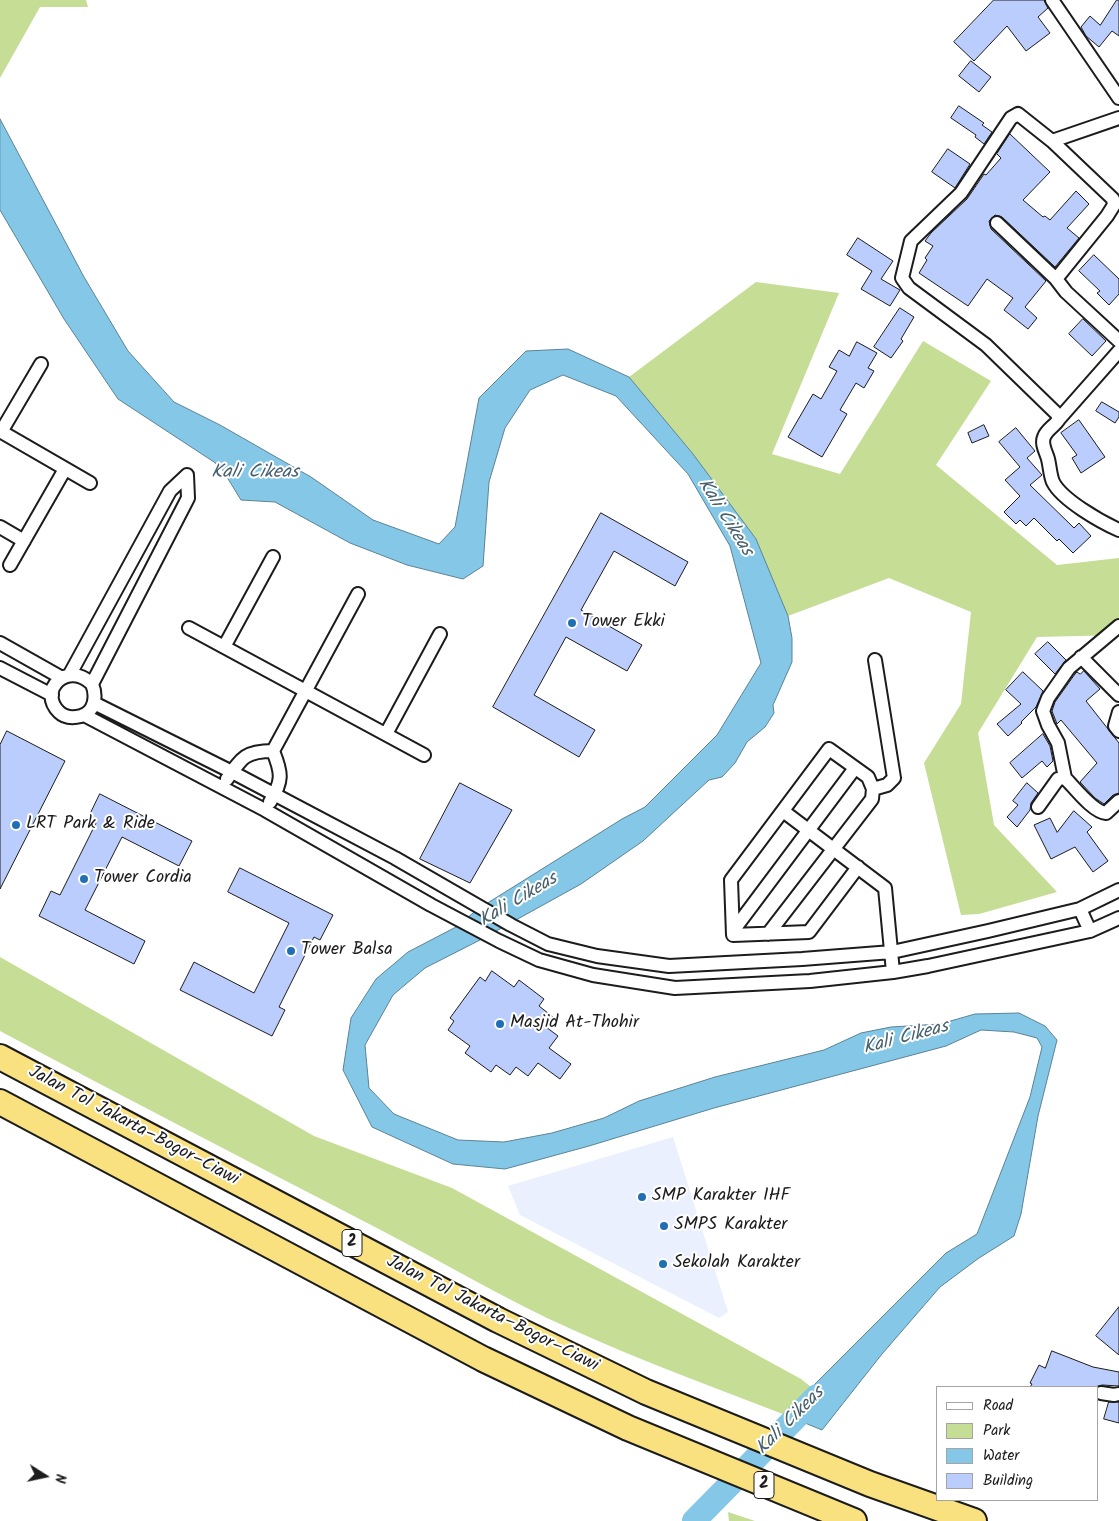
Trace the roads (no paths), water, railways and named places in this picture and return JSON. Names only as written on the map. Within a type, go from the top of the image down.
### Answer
[{"type":"highway","name":"Jalan Tol Jakarta–Bogor–Ciawi","points":[[0,1057],[498,1320],[646,1392],[870,1484],[974,1521]]},
{"type":"highway","name":"2","points":[[0,1102],[483,1359],[628,1428],[847,1518]]},
{"type":"street","points":[[1052,0],[1119,98]]},
{"type":"street","points":[[1056,279],[1114,205],[1113,199],[1052,141],[1018,114],[1011,118],[961,193],[911,241],[902,278],[909,288],[986,345],[1057,414],[1059,419]]},
{"type":"street","points":[[1052,141],[1119,118]]},
{"type":"street","points":[[997,223],[1119,342]]},
{"type":"street","points":[[1119,351],[1056,424],[1047,431],[1043,438],[1053,483],[1070,500],[1101,521],[1119,530]]},
{"type":"street","points":[[41,364],[1,432],[90,483]]},
{"type":"street","points":[[10,565],[65,469]]},
{"type":"street","points":[[0,643],[66,676],[78,675],[86,678],[92,684],[95,697],[94,704],[90,710],[84,715],[73,718],[62,715],[54,707],[52,695],[54,685],[66,676],[170,491],[187,475],[188,498],[92,684]]},
{"type":"street","points":[[0,527],[24,541]]},
{"type":"street","points":[[224,647],[273,558]]},
{"type":"street","points":[[265,810],[279,786],[280,770],[273,751],[358,594]]},
{"type":"street","points":[[1119,626],[1069,668],[1052,691],[1043,711],[1058,743],[1066,778],[1102,813],[1106,813],[1119,801]]},
{"type":"street","points":[[189,628],[424,755]]},
{"type":"street","points":[[386,734],[440,634]]},
{"type":"street","points":[[1081,657],[1119,695]]},
{"type":"street","points":[[873,789],[887,785],[894,778],[875,660]]},
{"type":"street","points":[[0,668],[52,695]]},
{"type":"street","points":[[94,704],[232,772],[548,944],[597,956],[669,966],[892,952],[1080,909],[1119,890]]},
{"type":"street","points":[[1119,712],[1115,726],[1119,731]]},
{"type":"street","points":[[84,715],[265,810],[431,905],[499,941],[540,960],[593,975],[675,988],[810,981],[893,972],[1090,931],[1119,918]]},
{"type":"street","points":[[768,934],[872,799],[873,789],[868,777],[829,749],[731,880],[733,935],[768,934],[809,932],[858,868]]},
{"type":"street","points":[[222,788],[244,757],[255,751],[273,751]]},
{"type":"street","points":[[733,931],[855,768]]},
{"type":"street","points":[[1038,807],[1058,779],[1066,778]]},
{"type":"street","points":[[783,811],[885,888],[893,972]]},
{"type":"street","points":[[1080,909],[1090,931]]},
{"type":"street","points":[[802,959],[810,981]]},
{"type":"street","points":[[1102,1392],[1114,1396],[1119,1394]]},
{"type":"water","points":[[0,119],[84,277],[128,351],[174,402],[220,425],[311,477],[373,520],[439,544],[455,527],[479,398],[526,351],[568,349],[629,377],[693,454],[756,539],[788,616],[792,638],[792,662],[773,705],[774,713],[765,727],[747,742],[735,763],[722,777],[709,780],[643,841],[581,884],[425,968],[393,995],[365,1045],[369,1088],[394,1114],[458,1140],[504,1142],[552,1133],[604,1118],[639,1101],[715,1077],[824,1050],[861,1033],[891,1027],[940,1024],[975,1014],[1019,1013],[1045,1026],[1057,1040],[1038,1116],[1021,1214],[1014,1236],[979,1258],[940,1287],[882,1354],[822,1430],[788,1416],[812,1387],[946,1253],[977,1234],[1030,1097],[1042,1047],[1037,1038],[1014,1032],[981,1030],[946,1046],[714,1108],[505,1169],[453,1164],[372,1127],[343,1070],[351,1018],[376,979],[408,952],[456,927],[478,909],[622,819],[645,807],[717,735],[761,663],[730,546],[688,474],[616,396],[563,375],[530,390],[505,428],[489,482],[483,566],[463,579],[407,565],[350,543],[275,502],[241,500],[222,469],[214,462],[118,399],[64,319],[0,210]]},
{"type":"waterway","name":"Kali Cikeas","points":[[694,1521],[817,1396]]},
{"type":"place","name":"Tower Ekki","points":[[572,623]]},
{"type":"place","name":"LRT Park & Ride","points":[[16,825]]},
{"type":"place","name":"Tower Cordia","points":[[84,879]]},
{"type":"place","name":"Tower Balsa","points":[[291,951]]},
{"type":"place","name":"Masjid At-Thohir","points":[[500,1024]]},
{"type":"place","name":"SMP Karakter IHF","points":[[642,1197]]},
{"type":"place","name":"SMPS Karakter","points":[[664,1226]]},
{"type":"place","name":"Sekolah Karakter","points":[[663,1264]]}]
